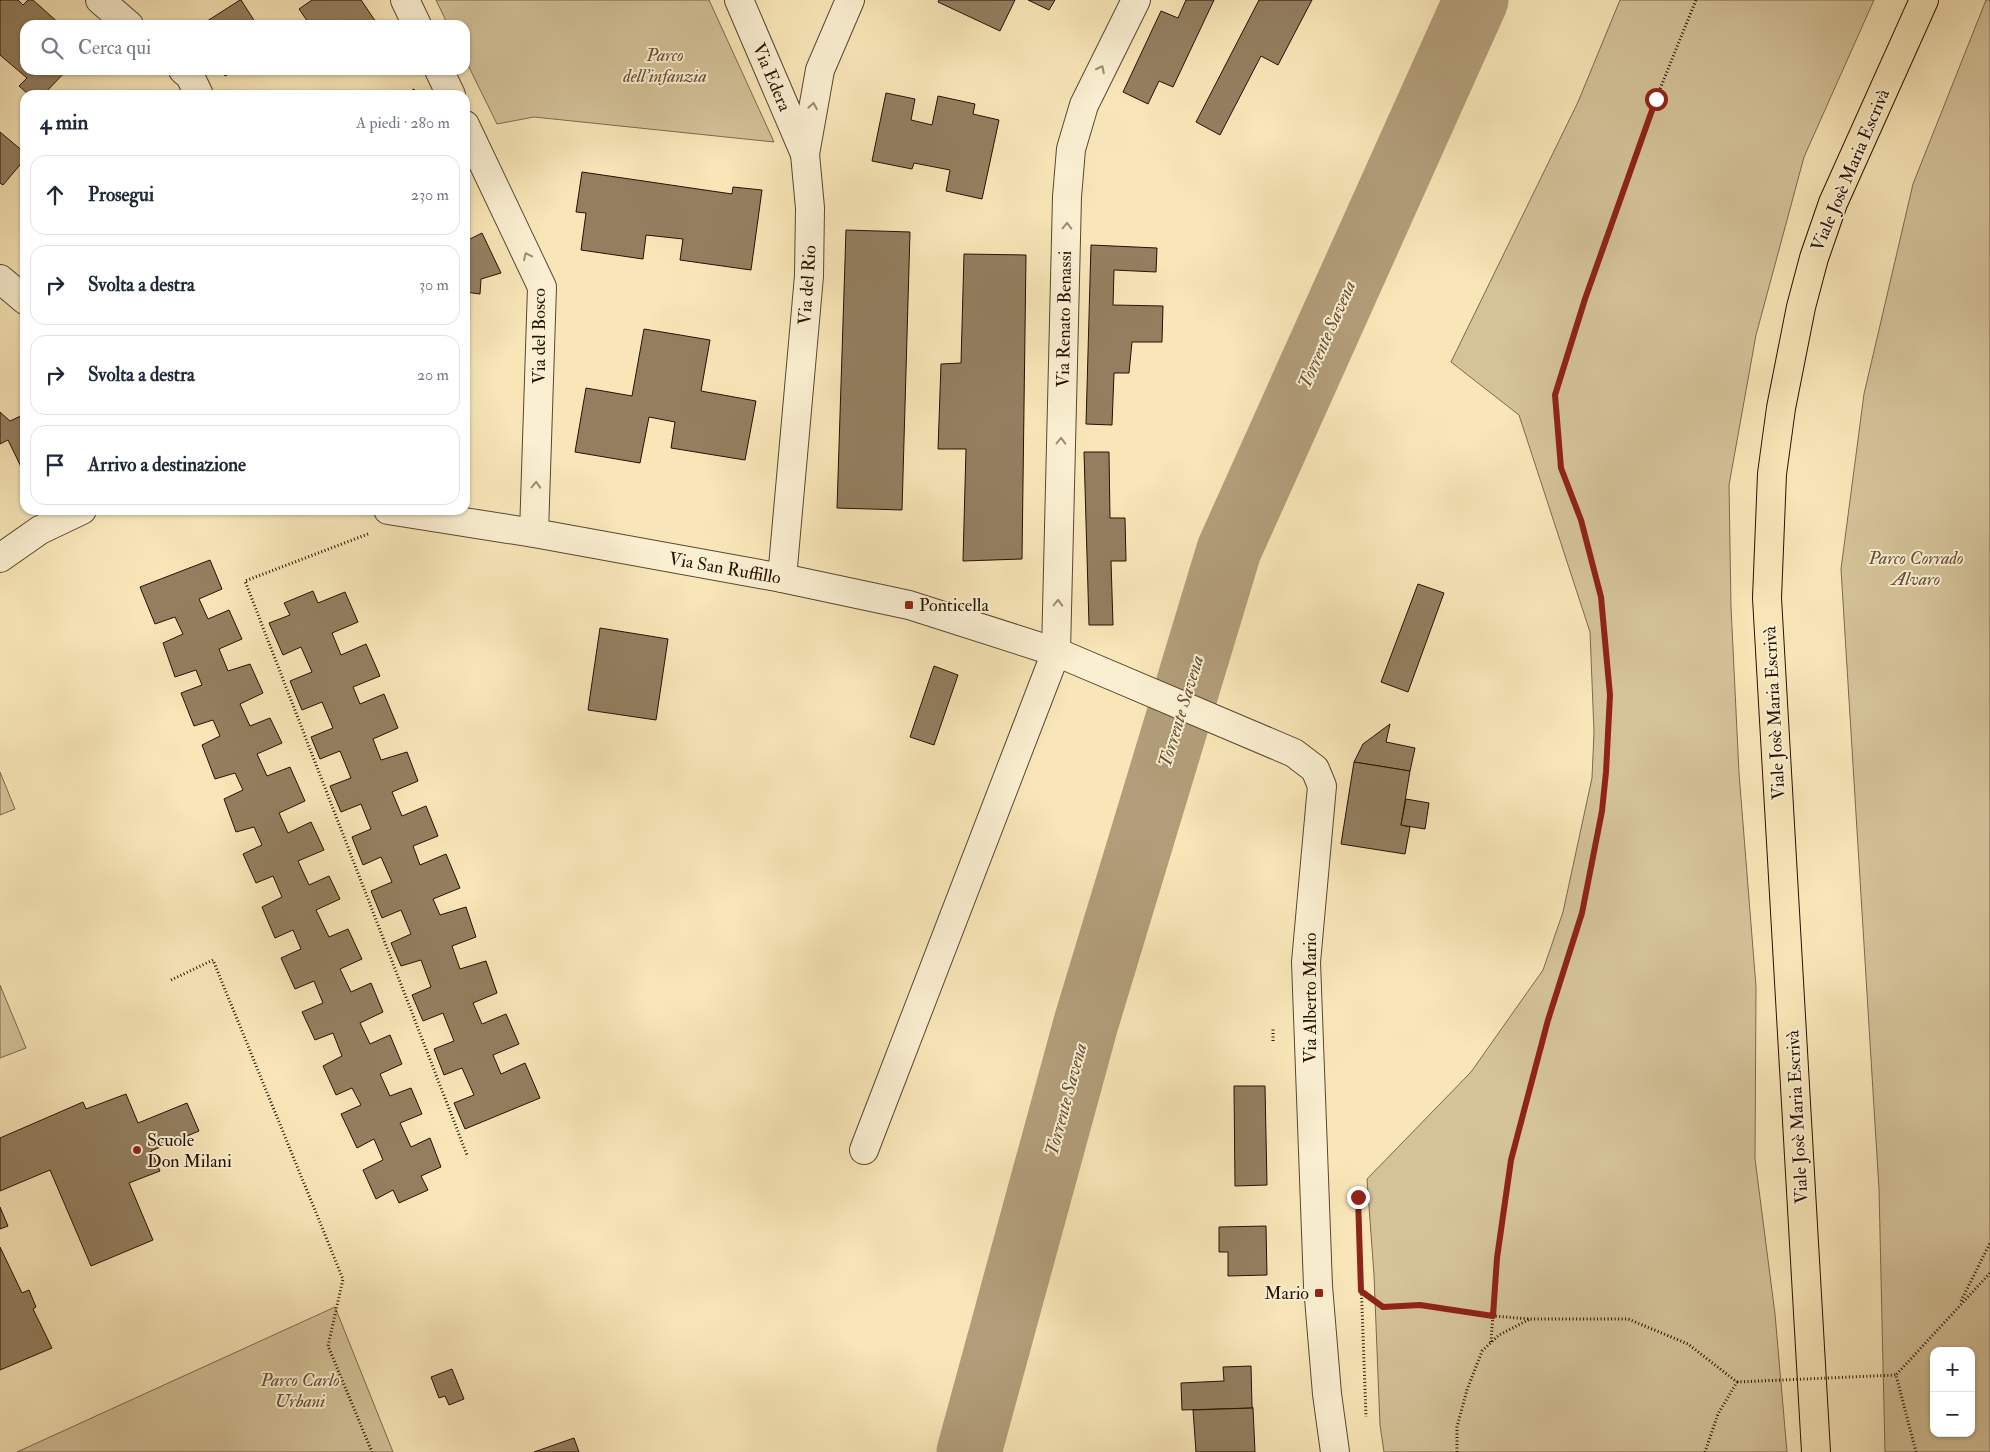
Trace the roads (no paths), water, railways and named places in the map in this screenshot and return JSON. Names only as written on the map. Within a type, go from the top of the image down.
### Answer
[{"type":"main road","name":"Viale Josè Maria Escrivà","points":[[1816,1452],[1767,598],[1772,474],[1781,408],[1792,350],[1814,258],[1834,203],[1924,0]]},
{"type":"street","points":[[100,0],[123,20]]},
{"type":"street","points":[[405,0],[415,20]]},
{"type":"street","name":"Via Edera","points":[[739,0],[805,154]]},
{"type":"street","name":"Via del Rio","points":[[782,578],[809,276],[810,208],[805,154],[820,70],[850,0]]},
{"type":"street","name":"Via Renato Benassi","points":[[864,1150],[1056,652],[1067,197],[1071,149],[1084,105],[1136,0]]},
{"type":"street","points":[[189,75],[197,90]]},
{"type":"street","points":[[441,75],[449,90]]},
{"type":"street","name":"Via del Bosco","points":[[470,136],[542,287],[534,534]]},
{"type":"street","points":[[0,279],[20,296]]},
{"type":"street","points":[[0,558],[40,530],[72,515]]},
{"type":"street","name":"Via San Ruffillo","points":[[419,515],[782,578],[909,604],[1056,652]]},
{"type":"street","name":"Via Alberto Mario","points":[[1056,652],[1294,754],[1315,768],[1322,786],[1306,962],[1318,1286],[1327,1394],[1335,1452]]},
{"type":"waterway","name":"Torrente Savena","points":[[969,1452],[1086,1023],[1229,550],[1476,0]]},
{"type":"place","name":"Ponticella","points":[[909,605]]},
{"type":"place","name":"Scuole Don Milani","points":[[137,1150]]},
{"type":"place","name":"Mario","points":[[1319,1293]]},
{"type":"park label","name":"Parco dell'infanzia","points":[[665,65]]},
{"type":"park label","name":"Parco Corrado Alvaro","points":[[1916,568]]},
{"type":"park label","name":"Parco Carlo Urbani","points":[[300,1390]]}]
